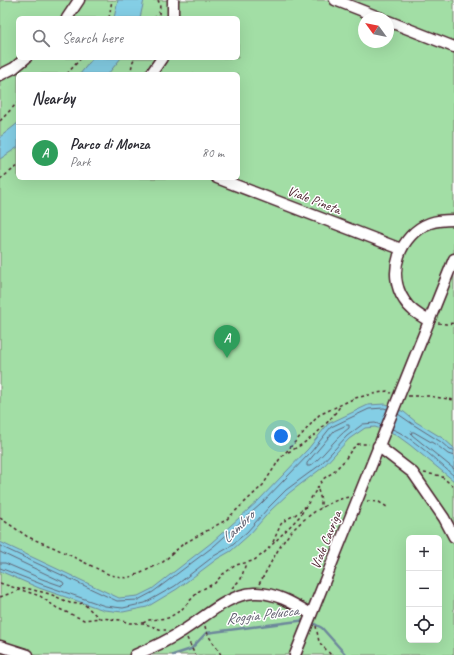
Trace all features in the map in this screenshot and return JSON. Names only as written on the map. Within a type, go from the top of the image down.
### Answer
[{"type":"lane","points":[[69,16],[79,0]]},
{"type":"lane","points":[[173,0],[173,16]]},
{"type":"lane","points":[[335,0],[366,12]]},
{"type":"lane","points":[[394,23],[454,47]]},
{"type":"lane","points":[[0,76],[14,68],[24,60]]},
{"type":"lane","points":[[152,72],[161,60]]},
{"type":"lane","name":"Viale Pineta","points":[[222,180],[401,249]]},
{"type":"lane","points":[[429,321],[414,312],[403,299],[397,283],[396,266],[401,249],[408,238],[418,229],[430,223],[442,220],[454,220]]},
{"type":"lane","points":[[397,400],[454,259]]},
{"type":"lane","name":"Viale Cavriga","points":[[295,655],[397,400]]},
{"type":"lane","points":[[378,446],[413,473],[444,518],[454,537]]},
{"type":"lane","points":[[135,655],[184,631],[234,597],[253,593],[271,594],[291,602],[311,614]]},
{"type":"lane","points":[[0,646],[28,655]]},
{"type":"path","points":[[109,16],[112,0]]},
{"type":"path","points":[[156,16],[159,14],[160,5],[158,0]]},
{"type":"path","points":[[69,72],[79,60]]},
{"type":"path","points":[[130,72],[133,60]]},
{"type":"path","points":[[0,121],[16,104]]},
{"type":"path","points":[[0,179],[16,167]]},
{"type":"path","points":[[429,321],[446,324],[454,322]]},
{"type":"path","points":[[0,518],[28,537],[55,548],[110,575],[127,578],[163,562],[183,544],[226,520],[262,485],[279,460],[319,415],[355,398],[387,391],[397,400],[429,396],[454,400]]},
{"type":"path","points":[[286,452],[300,446],[311,438],[333,417],[341,405]]},
{"type":"path","points":[[143,623],[150,620],[168,618],[175,614],[200,591],[215,583],[223,574],[236,565],[253,561],[264,553],[300,516],[323,479],[332,473],[344,461],[352,449],[358,444],[378,446]]},
{"type":"path","points":[[413,473],[441,476],[454,486]]},
{"type":"path","points":[[317,489],[321,500],[321,508]]},
{"type":"path","points":[[253,593],[282,543],[299,524],[321,508],[340,499],[358,498],[379,502],[387,507]]},
{"type":"path","points":[[272,544],[281,524],[308,505]]},
{"type":"path","points":[[230,590],[241,579],[246,563]]},
{"type":"path","points":[[0,583],[40,596],[57,608],[84,620],[100,618],[120,620],[129,623],[143,623],[162,630],[169,630]]},
{"type":"path","points":[[0,597],[24,588],[50,594],[70,603],[83,603],[100,618]]},
{"type":"path","points":[[311,614],[316,626],[319,642],[331,655]]},
{"type":"path","points":[[203,618],[206,633],[216,645],[221,655]]},
{"type":"path","points":[[184,631],[194,655]]},
{"type":"green space","points":[[0,0],[454,0],[454,655],[0,655]]},
{"type":"water","points":[[118,0],[144,0],[140,16],[114,16]]},
{"type":"water","points":[[91,60],[119,60],[110,72],[82,72]]},
{"type":"water","points":[[16,125],[16,148],[0,159],[0,137]]},
{"type":"water","name":"Lambro","points":[[385,404],[404,412],[416,422],[444,439],[454,448],[454,481],[395,434],[375,427],[365,428],[349,439],[322,468],[289,493],[271,510],[250,534],[231,551],[217,559],[177,589],[147,607],[123,612],[104,610],[39,588],[0,571],[0,542],[119,598],[138,596],[152,589],[211,543],[258,501],[308,449],[328,424],[368,405]]},
{"type":"waterway","name":"Roggia Pelucca","points":[[173,655],[191,649],[206,633],[306,620]]},
{"type":"waterway","name":"Roggia Pelucca","points":[[311,622],[322,628],[346,655]]},
{"type":"place","name":"Parco di Monza","points":[[227,358]]}]
